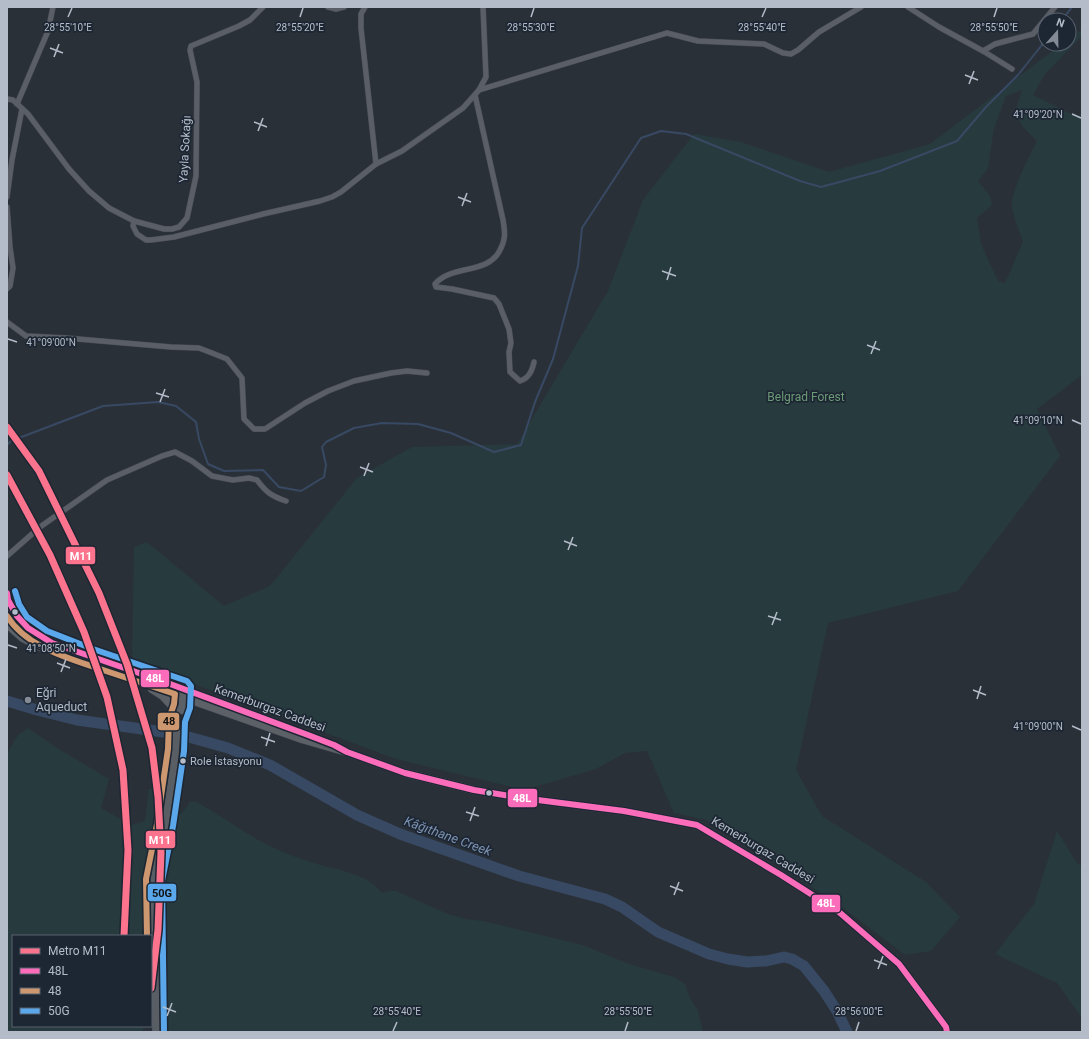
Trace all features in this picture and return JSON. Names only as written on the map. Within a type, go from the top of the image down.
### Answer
[{"type":"main road","points":[[8,597],[17,616],[28,628],[52,643],[182,694]]},
{"type":"main road","points":[[7,624],[23,638],[43,648],[143,683],[182,694]]},
{"type":"main road","points":[[143,683],[163,696],[178,710]]},
{"type":"main road","points":[[156,1032],[154,880],[165,825],[176,750],[178,710],[176,701],[182,694]]},
{"type":"main road","name":"Kemerburgaz Caddesi","points":[[182,694],[200,703],[405,773],[474,790],[522,798],[624,811],[697,825],[781,875],[839,912],[899,964],[946,1026],[947,1032]]},
{"type":"main road","name":"Kemerburgaz Caddesi","points":[[182,694],[308,735],[334,745],[347,752]]},
{"type":"main road","points":[[178,710],[200,703]]},
{"type":"street","points":[[17,104],[48,31],[53,7]]},
{"type":"street","name":"Yayla Sokağı","points":[[7,99],[13,100],[28,114],[69,169],[89,191],[109,208],[134,221],[164,229],[179,227],[187,218],[196,176],[197,82],[190,50],[191,46],[240,26],[250,20],[263,7]]},
{"type":"street","points":[[328,7],[336,9],[344,7]]},
{"type":"street","points":[[365,7],[360,14],[376,164]]},
{"type":"street","points":[[134,221],[133,226],[137,234],[146,240],[174,237],[320,201],[341,192],[376,164],[402,151],[463,108],[479,90],[486,77],[483,7]]},
{"type":"street","points":[[479,90],[667,33],[698,41],[764,44],[783,53],[791,54],[819,32],[861,7]]},
{"type":"street","points":[[908,7],[939,27],[1012,69]]},
{"type":"street","points":[[983,51],[995,44],[1033,34],[1055,7]]},
{"type":"street","points":[[475,95],[506,233],[499,253],[493,260],[480,267],[445,276],[435,284],[436,287],[494,298],[499,304],[509,329],[511,343],[509,352],[510,372],[520,381],[526,379],[532,371],[534,362]]},
{"type":"street","points":[[7,197],[12,160],[22,109]]},
{"type":"street","points":[[7,207],[13,268],[10,286],[7,289]]},
{"type":"street","points":[[7,322],[26,336],[66,338],[171,348],[199,348],[212,353],[226,360],[242,378],[244,419],[254,429],[265,429],[306,402],[328,391],[354,381],[396,372],[407,371],[427,373]]},
{"type":"street","points":[[7,556],[40,527],[107,480],[162,456],[175,452],[192,461],[212,476],[233,480],[249,478],[257,480],[272,496],[286,501]]},
{"type":"green space","name":"Belgrad Forest","points":[[1082,29],[1082,36],[1077,41],[1077,33]]},
{"type":"green space","name":"Belgrad Forest","points":[[1051,52],[1066,52],[1045,74],[1033,95],[1077,117],[1082,113],[1082,375],[1037,409],[1060,456],[958,591],[828,623],[796,770],[822,816],[926,882],[960,917],[931,951],[905,955],[838,904],[707,820],[674,813],[647,751],[625,753],[596,769],[524,790],[396,759],[178,678],[132,663],[134,547],[147,542],[224,606],[270,586],[357,478],[412,447],[517,444],[608,291],[643,200],[694,134],[741,142],[829,172],[930,144]],"holes":[[[1022,90],[1015,113],[1023,127],[1037,141],[1021,174],[1012,201],[1014,216],[1023,242],[1005,283],[998,281],[981,244],[977,218],[992,205],[990,196],[978,181],[988,168],[994,128],[1006,96]]]},
{"type":"green space","points":[[28,728],[57,748],[109,779],[101,808],[131,825],[145,821],[149,789],[166,789],[154,841],[148,883],[147,935],[12,935],[12,1027],[143,1027],[143,1032],[7,1032],[7,754],[18,735]]},
{"type":"green space","points":[[189,802],[197,802],[252,836],[277,849],[306,861],[350,873],[371,882],[382,893],[396,891],[448,914],[583,945],[629,964],[674,977],[685,984],[689,996],[698,1011],[703,1032],[163,1032],[161,1024],[162,868],[165,842],[172,818],[178,818]]},
{"type":"green space","points":[[1057,831],[1077,863],[1082,866],[1082,1018],[1057,983],[995,954],[1034,904]]},
{"type":"waterway","points":[[1068,12],[1072,7]]},
{"type":"waterway","points":[[7,445],[11,441],[103,406],[158,402],[176,406],[196,422],[199,439],[208,464],[224,471],[263,470],[279,487],[301,491],[324,477],[326,465],[322,447],[326,442],[354,428],[382,423],[418,424],[451,433],[494,452],[521,445],[535,402],[553,359],[578,266],[582,228],[641,138],[661,131],[686,134],[800,181],[821,187],[880,171],[957,141],[986,107],[1018,75],[1037,51]]},
{"type":"waterway","name":"Kâğıthane Creek","points":[[7,701],[77,720],[178,734],[228,748],[270,765],[357,815],[400,834],[519,876],[605,899],[622,907],[658,932],[709,954],[747,962],[766,961],[784,957],[792,959],[804,966],[824,991],[837,1011],[847,1032]]},
{"type":"metro line","name":"M11","points":[[7,427],[39,471],[99,593],[127,664],[152,748],[158,797],[161,852],[158,930],[152,980]]},
{"type":"metro line","name":"M11","points":[[7,475],[50,555],[84,632],[107,697],[123,770],[128,850],[124,935]]},
{"type":"transit line","name":"50G","points":[[15,591],[19,604],[27,617],[47,631],[93,649],[187,681],[191,686],[190,708],[185,722],[184,751],[173,826],[162,881],[164,1032]]},
{"type":"transit line","name":"48L","points":[[7,593],[8,600],[17,616],[28,628],[52,643],[162,681],[405,773],[474,790],[522,798],[624,811],[697,825],[781,875],[839,912],[899,964],[946,1027],[947,1032]]},
{"type":"transit line","name":"48","points":[[7,616],[15,627],[37,644],[76,661],[175,694],[174,704],[169,719],[168,749],[157,824],[146,879],[147,935]]},
{"type":"place","name":"Eğri Aqueduct","points":[[28,700]]},
{"type":"place","name":"Role İstasyonu","points":[[183,761]]}]
